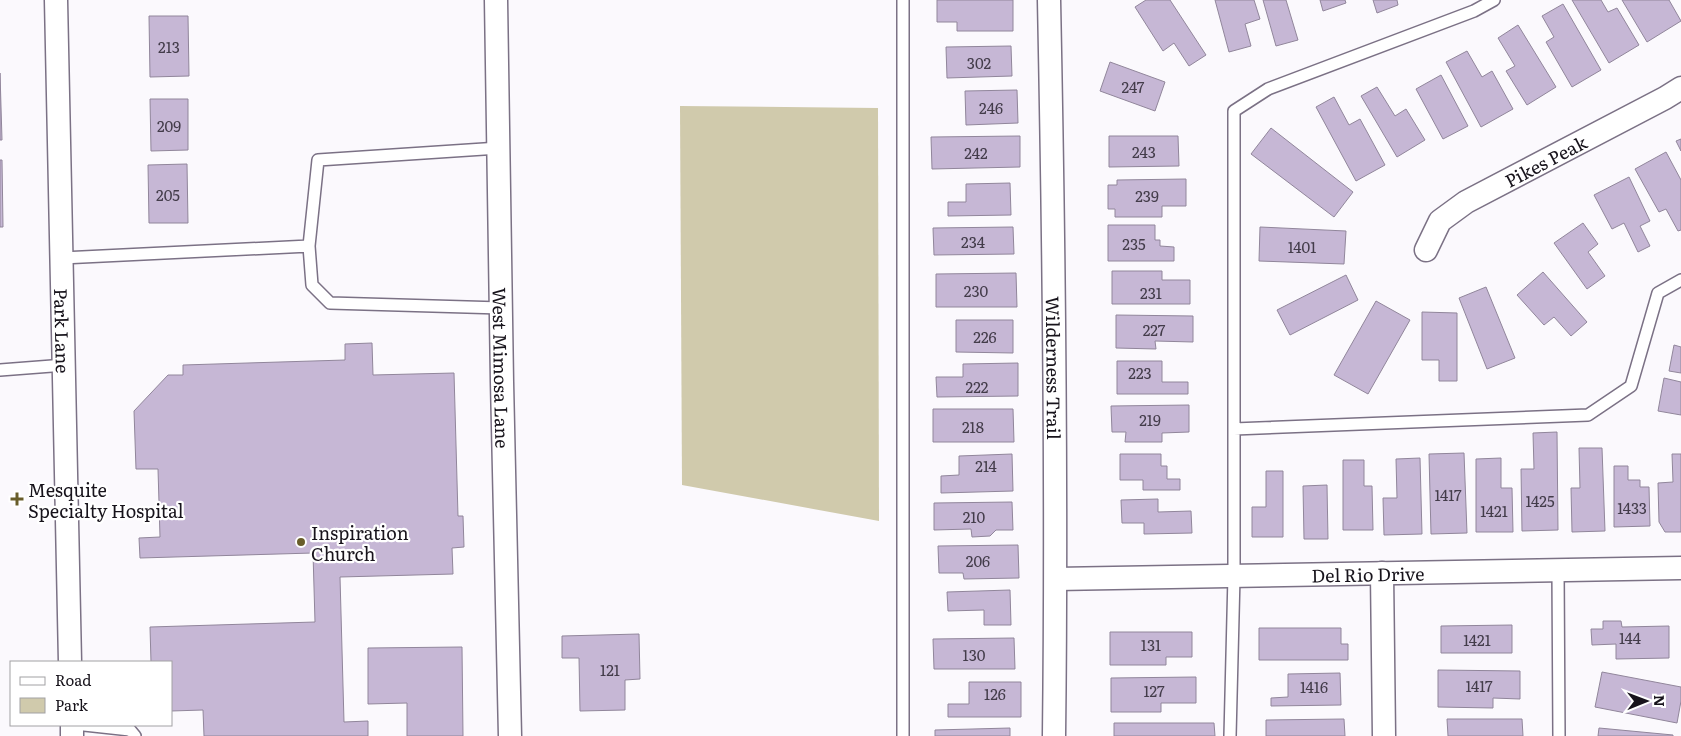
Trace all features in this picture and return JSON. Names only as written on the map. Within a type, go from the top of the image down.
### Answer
[{"type":"street","name":"Park Lane","points":[[56,0],[70,661]]},
{"type":"street","name":"West Mimosa Lane","points":[[496,0],[510,736]]},
{"type":"street","name":"Wilderness Trail","points":[[1049,0],[1056,579],[1054,736]]},
{"type":"street","name":"Pikes Peak","points":[[1426,250],[1440,221],[1466,202],[1681,88]]},
{"type":"street","name":"Del Rio Drive","points":[[1056,579],[1681,568]]},
{"type":"street","points":[[1382,574],[1384,736]]},
{"type":"lane","points":[[903,0],[903,736]]},
{"type":"lane","points":[[1230,736],[1234,576],[1234,111],[1268,89],[1474,11],[1494,0]]},
{"type":"lane","points":[[499,148],[318,160],[309,246],[312,285],[330,303],[501,308]]},
{"type":"lane","points":[[62,258],[309,246]]},
{"type":"lane","points":[[1234,429],[1588,416],[1631,386],[1658,293],[1681,280]]},
{"type":"lane","points":[[0,370],[65,365]]},
{"type":"lane","points":[[1558,570],[1559,736]]},
{"type":"lane","points":[[93,726],[130,730],[135,736]]},
{"type":"green space","points":[[680,106],[878,108],[879,521],[682,485]]},
{"type":"building","points":[[937,0],[1013,0],[1013,31],[957,31],[957,22],[937,22]]},
{"type":"building","points":[[1146,0],[1170,0],[1206,55],[1189,66],[1174,43],[1163,51],[1135,7]]},
{"type":"building","points":[[1215,0],[1254,0],[1260,19],[1245,24],[1251,46],[1229,52]]},
{"type":"building","points":[[1263,0],[1286,0],[1298,40],[1276,46]]},
{"type":"building","points":[[1320,0],[1345,0],[1346,3],[1323,11]]},
{"type":"building","points":[[1373,0],[1397,0],[1398,5],[1377,13]]},
{"type":"building","points":[[1572,0],[1601,0],[1608,12],[1617,8],[1639,45],[1609,63]]},
{"type":"building","points":[[1622,0],[1669,0],[1681,21],[1647,42]]},
{"type":"building","points":[[1563,4],[1601,70],[1572,87],[1546,42],[1554,37],[1542,16]]},
{"type":"building","points":[[149,16],[188,16],[189,76],[150,77]]},
{"type":"building","points":[[1518,25],[1556,87],[1527,105],[1506,71],[1515,66],[1498,38]]},
{"type":"building","points":[[1011,46],[1012,76],[947,78],[946,47]]},
{"type":"building","points":[[1467,51],[1482,77],[1492,71],[1513,109],[1481,127],[1446,62]]},
{"type":"building","points":[[1110,62],[1165,82],[1155,111],[1100,91]]},
{"type":"building","points":[[0,73],[2,140],[0,140]]},
{"type":"building","points":[[1441,75],[1468,126],[1443,139],[1416,89]]},
{"type":"building","points":[[1377,87],[1395,116],[1406,109],[1425,140],[1397,157],[1361,96]]},
{"type":"building","points":[[1017,90],[1018,123],[966,125],[965,91]]},
{"type":"building","points":[[1334,97],[1349,125],[1360,119],[1385,165],[1356,181],[1316,107]]},
{"type":"building","points":[[150,99],[188,99],[188,150],[151,151]]},
{"type":"building","points":[[1271,128],[1353,192],[1334,217],[1251,154]]},
{"type":"building","points":[[1020,136],[1020,167],[932,169],[931,137]]},
{"type":"building","points":[[1109,136],[1178,136],[1179,166],[1109,167]]},
{"type":"building","points":[[1681,139],[1681,151],[1676,141]]},
{"type":"building","points":[[1666,152],[1681,180],[1681,230],[1678,231],[1666,209],[1659,212],[1635,169]]},
{"type":"building","points":[[0,160],[2,160],[3,227],[0,227]]},
{"type":"building","points":[[187,164],[188,223],[149,223],[148,165]]},
{"type":"building","points":[[1629,177],[1650,221],[1640,226],[1650,246],[1638,252],[1624,223],[1612,229],[1594,195]]},
{"type":"building","points":[[1186,179],[1186,206],[1162,206],[1162,217],[1115,217],[1115,209],[1108,209],[1108,185],[1117,185],[1117,180]]},
{"type":"building","points":[[1010,183],[1011,215],[948,216],[948,202],[966,202],[966,184]]},
{"type":"building","points":[[1583,223],[1598,244],[1588,252],[1605,276],[1587,289],[1554,243]]},
{"type":"building","points":[[1108,225],[1155,225],[1155,240],[1160,240],[1160,246],[1174,247],[1174,261],[1108,261]]},
{"type":"building","points":[[1013,227],[1014,254],[934,255],[933,228]]},
{"type":"building","points":[[1260,227],[1346,231],[1344,264],[1259,261]]},
{"type":"building","points":[[1112,271],[1162,271],[1162,280],[1190,280],[1190,304],[1112,304]]},
{"type":"building","points":[[1543,272],[1587,322],[1571,336],[1554,317],[1544,325],[1517,295]]},
{"type":"building","points":[[1016,273],[1017,307],[936,307],[936,274]]},
{"type":"building","points":[[1346,275],[1358,300],[1290,335],[1277,310]]},
{"type":"building","points":[[1486,287],[1515,358],[1487,369],[1459,298]]},
{"type":"building","points":[[1376,301],[1410,320],[1368,394],[1334,375]]},
{"type":"building","points":[[1422,312],[1457,313],[1457,381],[1439,381],[1439,360],[1422,360]]},
{"type":"building","points":[[1116,315],[1193,316],[1193,342],[1155,341],[1156,349],[1116,348]]},
{"type":"building","points":[[956,320],[1013,320],[1013,353],[956,352]]},
{"type":"building","name":"Inspiration Church","points":[[372,343],[373,375],[454,373],[458,516],[463,516],[464,547],[452,548],[453,574],[340,577],[344,722],[368,721],[368,736],[204,736],[203,710],[172,711],[172,661],[151,661],[150,627],[315,622],[313,553],[140,558],[139,538],[160,537],[158,469],[136,469],[134,411],[168,375],[183,375],[183,365],[345,360],[345,344]]},
{"type":"building","points":[[1674,345],[1681,347],[1681,373],[1669,371]]},
{"type":"building","points":[[1117,361],[1162,361],[1162,382],[1188,382],[1188,394],[1117,394]]},
{"type":"building","points":[[1018,363],[1018,396],[937,397],[936,377],[963,377],[963,364]]},
{"type":"building","points":[[1664,378],[1681,382],[1681,415],[1658,411]]},
{"type":"building","points":[[1189,405],[1189,432],[1162,433],[1162,442],[1125,442],[1126,432],[1112,432],[1111,406]]},
{"type":"building","points":[[933,409],[1013,409],[1014,442],[933,442]]},
{"type":"building","points":[[1557,432],[1558,530],[1522,531],[1521,469],[1534,469],[1533,433]]},
{"type":"building","points":[[1579,448],[1602,448],[1605,531],[1572,532],[1571,488],[1580,488]]},
{"type":"building","points":[[1464,453],[1467,533],[1431,534],[1429,454]]},
{"type":"building","points":[[1012,454],[1013,491],[941,493],[941,476],[959,475],[959,456]]},
{"type":"building","points":[[1120,454],[1161,454],[1161,466],[1167,466],[1167,479],[1180,479],[1180,490],[1143,490],[1143,480],[1120,480]]},
{"type":"building","points":[[1672,454],[1681,454],[1681,532],[1665,532],[1659,522],[1658,483],[1673,482]]},
{"type":"building","points":[[1420,458],[1422,534],[1384,535],[1383,498],[1397,498],[1396,459]]},
{"type":"building","points":[[1501,458],[1501,488],[1512,488],[1513,532],[1476,532],[1476,459]]},
{"type":"building","points":[[1343,460],[1364,460],[1364,486],[1372,486],[1373,530],[1343,530]]},
{"type":"building","points":[[1614,466],[1628,466],[1628,480],[1640,480],[1640,487],[1649,487],[1650,526],[1614,527]]},
{"type":"building","points":[[1266,471],[1283,471],[1283,537],[1252,537],[1252,507],[1266,507]]},
{"type":"building","points":[[1327,485],[1328,539],[1304,539],[1303,486]]},
{"type":"building","points":[[1158,499],[1158,512],[1191,511],[1192,533],[1144,534],[1144,523],[1122,523],[1121,500]]},
{"type":"building","points":[[1012,502],[1013,530],[996,530],[990,536],[972,537],[971,529],[934,530],[934,503]]},
{"type":"building","points":[[1018,545],[1019,578],[964,579],[963,573],[939,573],[938,546]]},
{"type":"building","points":[[1010,590],[1011,625],[984,625],[984,610],[948,611],[947,592]]},
{"type":"building","points":[[1603,621],[1621,621],[1622,627],[1669,626],[1669,658],[1616,659],[1616,644],[1592,645],[1591,629],[1603,629]]},
{"type":"building","points":[[1512,625],[1512,653],[1441,653],[1441,626]]},
{"type":"building","points":[[1259,628],[1341,628],[1341,644],[1348,644],[1348,660],[1259,660]]},
{"type":"building","points":[[1110,632],[1192,632],[1192,657],[1166,657],[1166,665],[1110,665]]},
{"type":"building","points":[[639,634],[640,679],[625,680],[625,710],[580,711],[579,658],[562,658],[562,636]]},
{"type":"building","points":[[1014,638],[1015,669],[934,669],[933,639]]},
{"type":"building","points":[[462,647],[463,736],[407,736],[407,703],[368,704],[368,648]]},
{"type":"building","points":[[1438,670],[1520,671],[1520,699],[1493,698],[1493,708],[1438,707]]},
{"type":"building","points":[[1602,672],[1681,687],[1681,701],[1677,723],[1595,707]]},
{"type":"building","points":[[1340,673],[1341,705],[1271,706],[1271,698],[1288,697],[1288,674]]},
{"type":"building","points":[[1196,677],[1196,703],[1161,703],[1161,712],[1111,712],[1111,678]]},
{"type":"building","points":[[969,682],[1021,682],[1021,717],[948,717],[948,704],[969,704]]},
{"type":"building","points":[[1344,719],[1345,736],[1266,736],[1266,720]]},
{"type":"building","points":[[1447,719],[1522,719],[1523,736],[1448,736]]},
{"type":"building","points":[[1114,723],[1214,723],[1215,736],[1114,736]]},
{"type":"building","points":[[1010,728],[1010,736],[935,736],[935,730]]},
{"type":"building","points":[[1599,728],[1673,735],[1673,736],[1598,736]]},
{"type":"place","name":"Mesquite Specialty Hospital","points":[[17,499]]},
{"type":"place","name":"Inspiration Church","points":[[301,542]]}]
